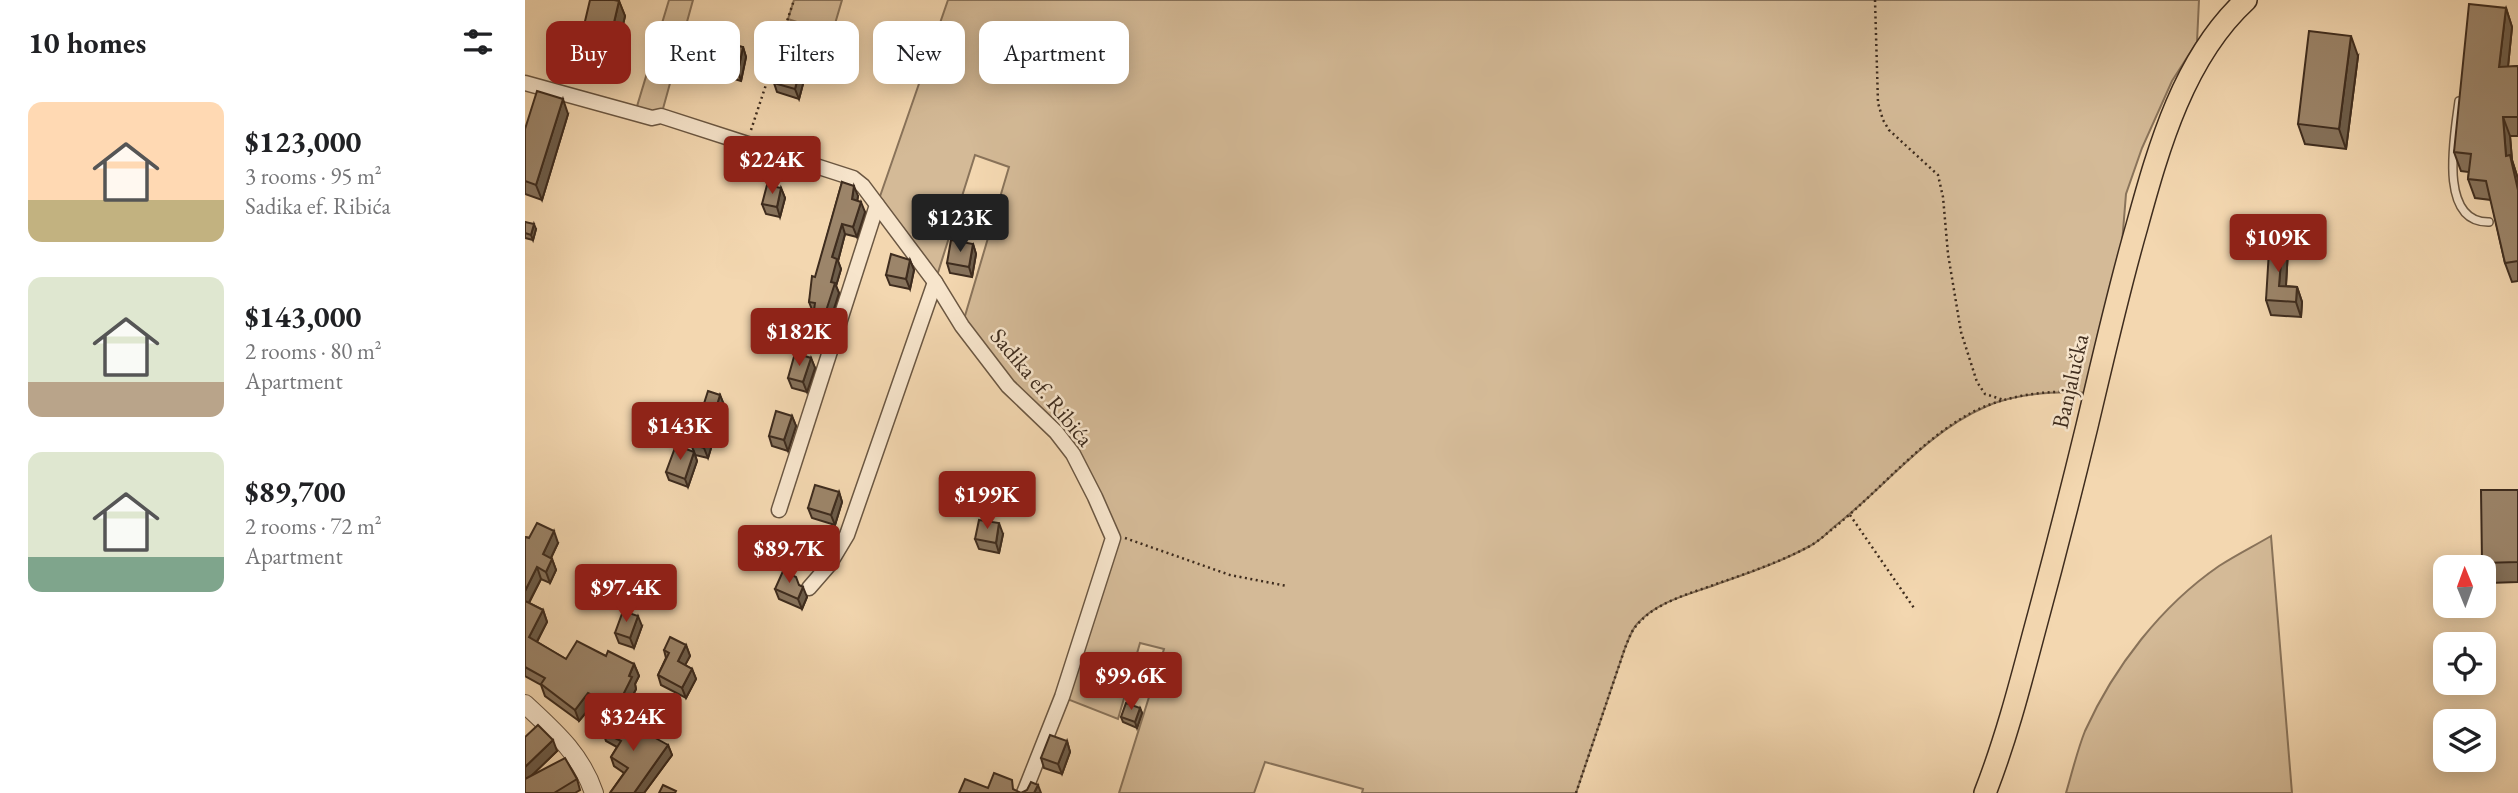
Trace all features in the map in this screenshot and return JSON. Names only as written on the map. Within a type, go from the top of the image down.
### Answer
[{"type":"main road","name":"Banjalučka","points":[[1985,793],[2010,720],[2064,522],[2118,293],[2153,169],[2177,101],[2228,17],[2246,0]]},
{"type":"street","name":"Sadika ef. Ribića","points":[[525,83],[652,118],[661,116],[853,178],[863,186],[935,282],[962,326],[1008,386],[1056,432],[1073,454],[1112,534]]},
{"type":"street","points":[[779,510],[877,205]]},
{"type":"street","points":[[809,588],[829,565],[846,535],[935,282]]},
{"type":"street","points":[[1024,793],[1062,697],[1101,579],[1112,534]]},
{"type":"street","points":[[525,704],[568,744],[590,780],[594,793]]},
{"type":"lane","points":[[2461,89],[2452,153],[2455,189],[2459,203],[2468,215],[2477,222],[2489,222]]},
{"type":"path","points":[[746,142],[794,0]]},
{"type":"path","points":[[1875,0],[1878,103],[1883,120],[1889,130],[1938,175],[1961,332],[1977,382],[1985,394],[2007,400]]},
{"type":"path","points":[[1576,793],[1625,648],[1635,626],[1650,612],[1673,600],[1783,560],[1814,544],[1929,443],[1967,415],[2007,400],[2066,391],[2095,393]]},
{"type":"path","points":[[1850,515],[1914,608]]},
{"type":"path","points":[[1112,534],[1230,575],[1287,586]]},
{"type":"shaded area","points":[[669,0],[693,0],[687,21],[663,21]]},
{"type":"shaded area","points":[[794,0],[842,0],[836,21],[788,19]]},
{"type":"shaded area","points":[[948,0],[2199,0],[2197,42],[2172,81],[2142,148],[2126,194],[2118,293],[2095,393],[2039,394],[2011,398],[1985,407],[1944,431],[1925,446],[1814,544],[1762,568],[1671,600],[1653,610],[1637,624],[1625,648],[1576,793],[1362,793],[1363,789],[1265,762],[1254,793],[1119,793],[1164,649],[1140,643],[1118,719],[1062,697],[1113,538],[1073,454],[962,326],[1009,167],[975,155],[935,282],[877,205],[919,84],[965,84],[965,21],[941,21]]},
{"type":"shaded area","points":[[645,80],[645,84],[670,84],[661,116],[635,113]]},
{"type":"shaded area","points":[[2271,536],[2292,793],[2066,793],[2085,731],[2110,684],[2141,640],[2198,582],[2225,562]]},
{"type":"building","points":[[590,0],[619,1],[614,21],[585,21]]},
{"type":"building","points":[[2469,4],[2506,8],[2499,67],[2518,66],[2518,117],[2503,117],[2506,156],[2510,155],[2518,190],[2518,261],[2505,263],[2486,181],[2468,179],[2471,154],[2454,152]]},
{"type":"building","points":[[2309,31],[2351,36],[2339,129],[2298,124]]},
{"type":"building","points":[[778,84],[796,84],[795,89]]},
{"type":"building","points":[[537,91],[563,99],[536,185],[525,181],[525,129]]},
{"type":"building","points":[[842,182],[854,186],[852,199],[861,202],[853,227],[842,224],[832,257],[837,259],[831,282],[835,283],[826,311],[814,310],[815,303],[809,302],[812,276],[815,277]]},
{"type":"building","points":[[767,185],[781,188],[777,207],[762,204]]},
{"type":"building","points":[[525,222],[534,224],[531,235],[525,233]]},
{"type":"building","points":[[2270,234],[2283,235],[2279,286],[2297,287],[2296,302],[2266,300]]},
{"type":"building","points":[[951,240],[973,244],[969,267],[947,263]]},
{"type":"building","points":[[891,254],[910,260],[906,279],[886,275]]},
{"type":"building","points":[[795,353],[811,358],[803,382],[788,378]]},
{"type":"building","points":[[708,391],[720,395],[704,448],[691,444]]},
{"type":"building","points":[[776,411],[792,416],[784,440],[769,436]]},
{"type":"building","points":[[676,445],[694,452],[685,479],[666,472]]},
{"type":"building","points":[[815,485],[839,492],[831,515],[808,508]]},
{"type":"building","points":[[2481,490],[2518,490],[2518,562],[2496,563],[2496,555],[2482,555]]},
{"type":"building","points":[[979,520],[999,523],[996,543],[975,539]]},
{"type":"building","points":[[537,523],[554,531],[543,554],[552,559],[546,572],[537,567],[525,591],[525,537],[529,538]]},
{"type":"building","points":[[783,571],[796,577],[799,585],[803,587],[798,599],[775,589]]},
{"type":"building","points":[[525,601],[543,610],[529,637],[566,659],[577,641],[606,656],[608,651],[634,664],[629,676],[632,677],[617,707],[588,693],[575,710],[541,684],[545,678],[525,667]]},
{"type":"building","points":[[623,611],[638,616],[630,638],[615,633]]},
{"type":"building","points":[[670,637],[686,645],[678,661],[692,669],[682,688],[658,675],[669,653],[664,650]]},
{"type":"building","points":[[1126,703],[1140,708],[1135,722],[1121,717]]},
{"type":"building","points":[[612,714],[668,745],[634,793],[610,793],[628,768],[611,757],[621,741],[603,732]]},
{"type":"building","points":[[538,725],[553,740],[525,767],[525,737]]},
{"type":"building","points":[[1050,735],[1067,741],[1058,764],[1041,758]]},
{"type":"building","points":[[565,758],[577,779],[554,793],[525,793],[525,779]]},
{"type":"building","points":[[994,773],[1012,780],[1013,789],[1021,793],[959,793],[965,779],[988,788]]},
{"type":"building","points":[[1031,782],[1038,785],[1034,793],[1021,793],[1027,790]]},
{"type":"building","points":[[663,785],[676,791],[675,793],[659,793]]}]
